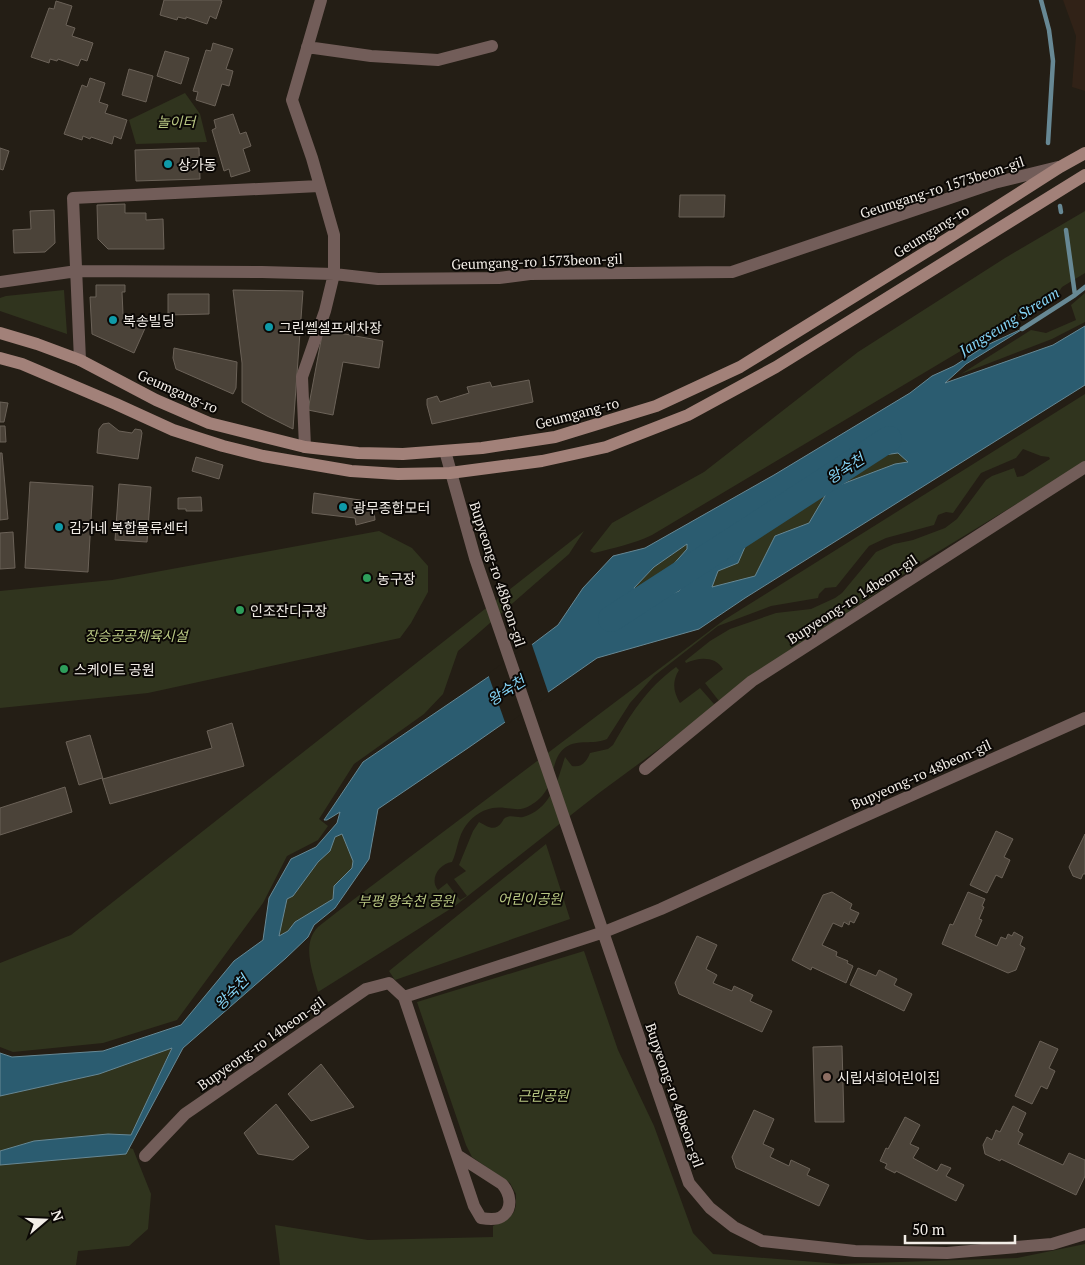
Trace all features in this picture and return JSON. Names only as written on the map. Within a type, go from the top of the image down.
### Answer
[{"type":"main road","name":"Geumgang-ro","points":[[0,332],[80,360],[156,400],[209,423],[305,447],[358,454],[403,454],[482,448],[555,437],[656,406],[740,367],[1085,153]]},
{"type":"main road","points":[[0,358],[22,364],[173,430],[263,456],[351,471],[398,474],[450,473],[542,461],[606,447],[688,415],[776,367],[1085,175]]},
{"type":"street","points":[[305,447],[302,377],[325,311],[334,274],[334,235],[312,158],[292,100],[321,0]]},
{"type":"street","points":[[308,47],[371,56],[438,60],[492,46]]},
{"type":"street","name":"Geumgang-ro 1573beon-gil","points":[[0,282],[77,271],[334,274],[388,279],[499,278],[530,274],[732,272],[994,183],[1060,167]]},
{"type":"street","points":[[80,360],[74,198],[319,186]]},
{"type":"street","name":"Bupyeong-ro 48beon-gil","points":[[444,451],[475,558],[690,1184],[710,1208],[734,1226],[762,1241],[855,1250],[947,1253],[1052,1244],[1085,1234]]},
{"type":"street","name":"Bupyeong-ro 14beon-gil","points":[[645,769],[752,682],[1085,468]]},
{"type":"street","name":"Bupyeong-ro 48beon-gil","points":[[604,932],[661,909],[1085,718]]},
{"type":"street","points":[[457,1155],[502,1184],[508,1190],[509,1208],[501,1217],[481,1218],[474,1206],[404,997],[604,932]]},
{"type":"street","name":"Bupyeong-ro 14beon-gil","points":[[145,1156],[185,1114],[366,990],[389,983],[404,997]]},
{"type":"shaded area","points":[[1063,0],[1085,0],[1085,91],[1072,87],[1076,36]]},
{"type":"green space","name":"놀이터","points":[[185,93],[200,114],[207,142],[136,144],[129,120]]},
{"type":"green space","points":[[1085,211],[1085,273],[1062,287],[1058,293],[652,535],[638,541],[594,553],[590,551],[612,523],[704,472],[858,352],[1005,258]]},
{"type":"green space","points":[[64,290],[67,334],[0,311],[0,298],[6,296]]},
{"type":"green space","points":[[1085,293],[1085,322],[1052,339],[961,374],[1031,330],[1046,333],[1076,320],[1071,305]]},
{"type":"green space","name":"부평 왕숙천 공원","points":[[1085,394],[1085,462],[923,561],[800,645],[599,793],[455,906],[318,992],[311,968],[309,950],[313,934],[318,927],[724,620]],"holes":[[[1023,449],[1049,457],[1050,459],[1023,476],[1017,477],[1014,468],[986,480],[957,519],[945,528],[913,540],[894,544],[876,552],[842,593],[835,598],[811,609],[776,613],[730,629],[710,641],[685,661],[686,663],[706,659],[720,665],[723,669],[705,683],[719,701],[714,704],[700,688],[680,703],[674,686],[679,670],[676,667],[648,693],[613,745],[608,749],[590,753],[586,761],[579,766],[572,766],[565,757],[556,785],[540,808],[523,817],[506,817],[494,828],[479,822],[473,831],[459,865],[466,871],[454,879],[467,896],[460,900],[447,883],[438,890],[435,886],[435,877],[439,869],[452,862],[463,830],[472,819],[478,814],[491,809],[521,809],[537,801],[548,787],[555,762],[561,751],[576,743],[596,742],[607,739],[630,703],[654,676],[718,626],[771,606],[818,598],[825,588],[836,587],[869,546],[886,538],[934,525],[938,515],[946,512],[953,513],[981,473],[1016,458]]]},
{"type":"green space","points":[[898,453],[909,462],[895,464],[830,489],[809,523],[775,536],[755,576],[711,588],[718,571],[738,563],[748,540],[784,512],[814,479],[847,460]]},
{"type":"green space","name":"장승공공체육시설","points":[[379,531],[412,548],[428,566],[428,592],[411,623],[400,638],[148,693],[0,708],[0,591],[112,580]]},
{"type":"green space","points":[[584,531],[569,554],[458,651],[443,694],[424,714],[354,764],[319,819],[328,826],[318,840],[287,856],[263,903],[177,1020],[103,1043],[13,1052],[0,1047],[0,963],[71,935]]},
{"type":"green space","points":[[716,542],[714,548],[690,574],[679,591],[660,598],[647,606],[634,588],[654,567],[688,543],[687,549],[673,566]]},
{"type":"green space","points":[[342,834],[353,861],[352,868],[334,886],[333,899],[296,922],[288,931],[278,936],[287,899],[293,896],[318,862],[330,851],[335,837]]},
{"type":"green space","name":"어린이공원","points":[[546,844],[570,919],[395,980],[389,971]]},
{"type":"green space","name":"근린공원","points":[[584,951],[618,1050],[654,1126],[693,1233],[713,1254],[841,1264],[1017,1258],[1085,1244],[1085,1265],[280,1265],[275,1225],[368,1240],[493,1237],[493,1226],[509,1218],[514,1212],[516,1194],[510,1183],[472,1157],[466,1145],[417,1002]]},
{"type":"green space","points":[[172,1047],[131,1135],[108,1134],[34,1141],[0,1151],[0,1096],[99,1074]]},
{"type":"green space","points":[[104,1141],[133,1149],[151,1194],[148,1229],[129,1246],[78,1251],[76,1265],[0,1265],[0,1162]]},
{"type":"water","points":[[1085,326],[1085,385],[745,598],[699,629],[597,658],[378,809],[369,859],[335,908],[314,925],[308,937],[286,958],[183,1048],[126,1154],[0,1165],[0,1151],[34,1141],[108,1134],[131,1135],[172,1048],[99,1074],[0,1096],[0,1053],[12,1057],[103,1051],[181,1025],[234,961],[263,940],[269,898],[291,859],[316,847],[337,823],[340,812],[324,820],[363,762],[497,671],[558,625],[583,588],[613,556],[645,548],[774,475],[910,393],[932,376],[954,366],[985,346],[1026,327],[966,364],[945,383],[1053,345]],"holes":[[[898,453],[908,462],[895,464],[829,489],[809,523],[775,536],[755,576],[712,587],[718,571],[738,563],[748,540],[784,512],[814,479],[847,460]],[[715,542],[714,548],[690,574],[679,591],[660,598],[647,606],[634,588],[654,567],[687,544],[687,549],[671,567]],[[342,834],[353,861],[352,868],[334,886],[333,899],[295,922],[288,931],[279,936],[287,899],[293,896],[318,862],[330,851],[335,837]]]},
{"type":"pier","points":[[531,642],[549,695],[506,725],[488,674]]},
{"type":"building","points":[[164,0],[222,1],[216,19],[210,16],[207,24],[186,17],[186,19],[178,17],[177,20],[160,15]]},
{"type":"building","points":[[56,1],[72,6],[66,25],[75,28],[72,36],[93,43],[87,61],[81,59],[78,66],[58,59],[57,61],[50,59],[49,63],[31,57],[49,8],[54,9]]},
{"type":"building","points":[[213,43],[233,49],[226,69],[233,71],[229,86],[222,84],[215,106],[196,100],[198,92],[193,91],[206,50],[211,51]]},
{"type":"building","points":[[165,51],[189,58],[181,84],[157,76]]},
{"type":"building","points":[[129,69],[153,76],[146,102],[122,95]]},
{"type":"building","points":[[90,78],[105,83],[99,102],[108,105],[105,113],[127,120],[121,139],[114,136],[112,144],[91,137],[90,139],[83,136],[82,140],[64,134],[82,85],[87,87]]},
{"type":"building","points":[[233,114],[240,134],[246,132],[251,146],[243,149],[250,171],[231,177],[229,169],[224,171],[212,130],[216,128],[214,120]]},
{"type":"building","points":[[0,148],[9,151],[3,170],[0,169]]},
{"type":"building","name":"상가동","points":[[199,148],[200,179],[136,181],[135,150]]},
{"type":"building","points":[[680,195],[725,195],[724,217],[679,217]]},
{"type":"building","points":[[125,204],[125,213],[146,213],[146,220],[163,219],[164,249],[108,249],[98,239],[97,205]]},
{"type":"building","points":[[54,210],[55,243],[45,252],[14,253],[13,230],[31,229],[30,211]]},
{"type":"building","name":"복송빌딩","points":[[96,285],[125,285],[125,292],[122,292],[123,314],[146,326],[134,353],[92,334],[90,297],[96,297]]},
{"type":"building","name":"그린쎌셀프세차장","points":[[233,290],[303,291],[293,429],[242,402],[242,363]]},
{"type":"building","name":"복송빌딩","points":[[168,294],[209,294],[209,314],[168,315]]},
{"type":"building","points":[[323,330],[383,341],[379,368],[343,362],[333,415],[308,410]]},
{"type":"building","points":[[174,348],[237,362],[236,388],[233,394],[176,369],[173,358]]},
{"type":"building","points":[[529,380],[533,402],[432,424],[427,399],[437,396],[440,402],[469,393],[467,387],[490,382],[492,387]]},
{"type":"building","points":[[0,402],[8,403],[4,422],[0,422]]},
{"type":"building","points":[[109,423],[119,431],[132,433],[135,429],[141,430],[138,459],[97,453],[99,429],[103,424]]},
{"type":"building","points":[[0,426],[5,426],[6,442],[0,442]]},
{"type":"building","points":[[0,453],[2,453],[8,519],[0,520]]},
{"type":"building","points":[[196,457],[223,465],[219,479],[192,471]]},
{"type":"building","name":"김가네 복합물류센터","points":[[30,482],[93,486],[88,572],[25,568]]},
{"type":"building","points":[[119,484],[151,487],[147,542],[115,540]]},
{"type":"building","name":"광무종합모터","points":[[314,493],[373,502],[375,520],[356,525],[355,518],[312,513]]},
{"type":"building","points":[[201,497],[202,511],[178,509],[178,498]]},
{"type":"building","points":[[13,532],[15,568],[0,569],[0,533]]},
{"type":"building","points":[[232,723],[244,766],[110,804],[102,778],[79,785],[66,742],[90,735],[103,779],[212,748],[207,731]]},
{"type":"building","points":[[65,787],[72,812],[0,835],[0,808]]},
{"type":"building","points":[[996,831],[1013,839],[1004,857],[1010,860],[1002,878],[996,875],[987,893],[970,885]]},
{"type":"building","points":[[1085,834],[1085,874],[1083,874],[1081,879],[1073,876],[1069,867]]},
{"type":"building","points":[[832,892],[852,904],[850,909],[859,913],[854,923],[850,921],[849,925],[844,922],[842,927],[833,923],[822,945],[837,952],[836,956],[848,961],[847,963],[853,966],[846,983],[812,967],[811,970],[792,960],[823,895]]},
{"type":"building","points":[[968,892],[985,899],[979,919],[982,920],[975,936],[997,946],[1001,937],[1006,939],[1008,934],[1012,936],[1014,932],[1023,937],[1020,945],[1025,948],[1016,970],[1008,973],[942,944],[950,924],[953,925]]},
{"type":"building","points":[[697,936],[717,945],[706,969],[717,975],[713,983],[732,991],[734,986],[753,995],[750,1001],[772,1011],[762,1032],[679,994],[675,983]]},
{"type":"building","points":[[858,968],[876,976],[879,970],[897,979],[894,985],[912,994],[904,1011],[850,985]]},
{"type":"building","points":[[1040,1041],[1058,1049],[1049,1068],[1055,1071],[1047,1089],[1041,1086],[1032,1104],[1015,1096]]},
{"type":"building","points":[[842,1046],[844,1122],[815,1122],[813,1047]]},
{"type":"building","points":[[321,1064],[354,1107],[311,1121],[288,1094]]},
{"type":"building","points":[[276,1104],[309,1147],[293,1160],[258,1154],[244,1133]]},
{"type":"building","points":[[1013,1106],[1026,1113],[1018,1131],[1023,1134],[1018,1144],[1063,1165],[1069,1153],[1085,1160],[1085,1176],[1076,1195],[1001,1159],[1000,1161],[985,1154],[983,1145],[987,1137],[992,1140],[996,1130],[1000,1132]]},
{"type":"building","points":[[754,1110],[774,1119],[763,1144],[774,1149],[770,1157],[789,1166],[791,1160],[810,1169],[807,1175],[829,1185],[819,1206],[736,1168],[732,1157]]},
{"type":"building","points":[[905,1117],[920,1125],[910,1144],[919,1148],[913,1158],[937,1171],[941,1164],[951,1168],[946,1176],[964,1185],[956,1201],[896,1171],[895,1173],[885,1168],[887,1164],[880,1161]]},
{"type":"waterway","name":"Jangseung Stream","points":[[1041,0],[1049,30],[1053,61],[1048,143]]},
{"type":"waterway","name":"Jangseung Stream","points":[[1060,206],[1061,212]]},
{"type":"waterway","name":"Jangseung Stream","points":[[1022,329],[1075,295],[1066,230]]},
{"type":"waterway","points":[[1075,295],[1085,287]]},
{"type":"waterway","name":"왕숙천","points":[[611,619],[889,439]]},
{"type":"place","name":"상가동","points":[[168,164]]},
{"type":"place","name":"복송빌딩","points":[[113,320]]},
{"type":"place","name":"그린쎌셀프세차장","points":[[269,327]]},
{"type":"place","name":"광무종합모터","points":[[343,507]]},
{"type":"place","name":"김가네 복합물류센터","points":[[59,527]]},
{"type":"place","name":"농구장","points":[[367,578]]},
{"type":"place","name":"인조잔디구장","points":[[240,610]]},
{"type":"place","name":"스케이트 공원","points":[[64,669]]},
{"type":"place","name":"시립서희어린이집","points":[[827,1077]]}]
